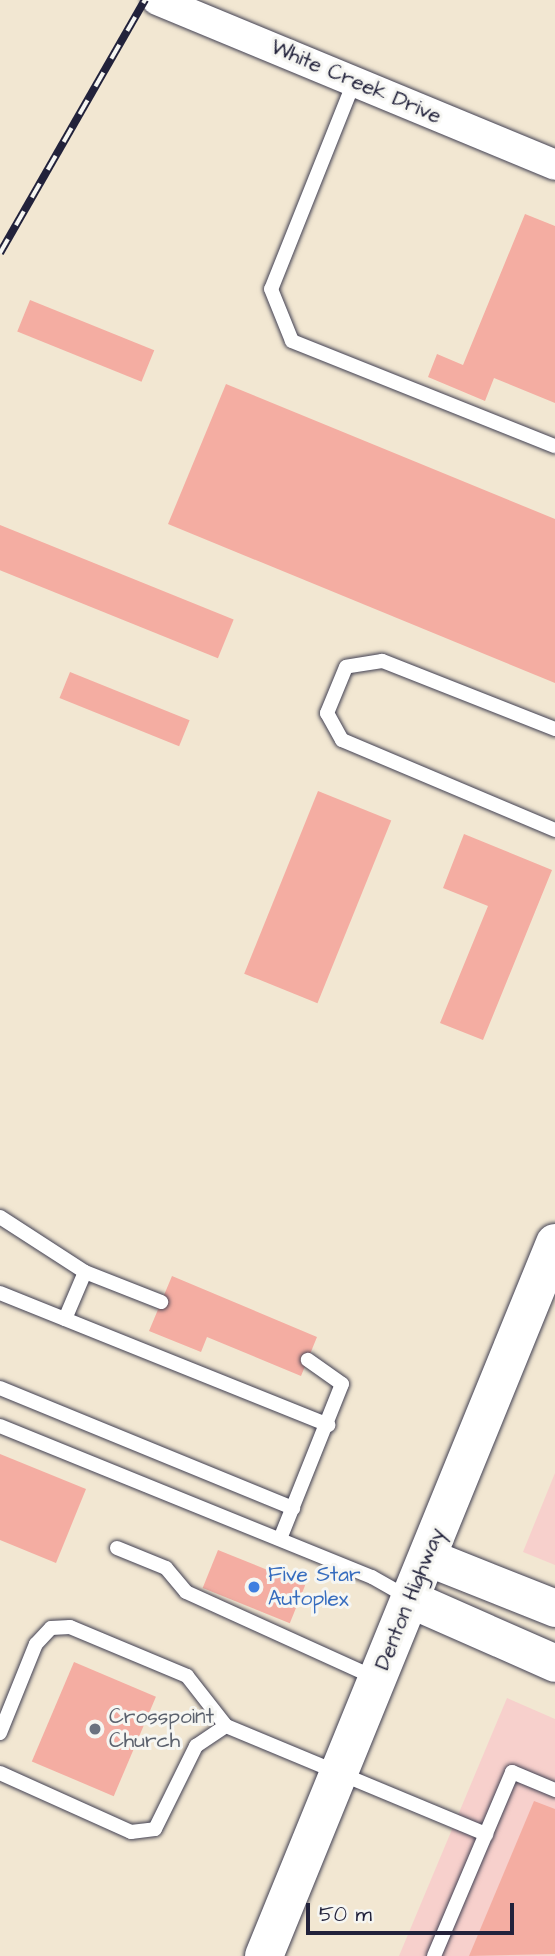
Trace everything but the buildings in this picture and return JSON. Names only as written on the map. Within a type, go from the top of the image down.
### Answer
[{"type":"main road","name":"Denton Highway","points":[[264,1956],[555,1243]]},
{"type":"street","name":"White Creek Drive","points":[[156,0],[555,165]]},
{"type":"street","points":[[427,1557],[555,1608]]},
{"type":"street","points":[[410,1599],[555,1663]]},
{"type":"lane","points":[[354,82],[271,289],[292,341],[555,446]]},
{"type":"lane","points":[[555,729],[383,661],[346,667],[327,713],[342,740],[555,830]]},
{"type":"lane","points":[[0,1217],[85,1272],[161,1302]]},
{"type":"lane","points":[[65,1319],[85,1272]]},
{"type":"lane","points":[[0,1293],[328,1425]]},
{"type":"lane","points":[[280,1539],[328,1425],[342,1384],[308,1360]]},
{"type":"lane","points":[[0,1388],[293,1508]]},
{"type":"lane","points":[[0,1426],[280,1539],[410,1599]]},
{"type":"lane","points":[[117,1548],[166,1568],[186,1592],[378,1678]]},
{"type":"lane","points":[[0,1733],[36,1644],[51,1628],[70,1628],[187,1676],[226,1726],[486,1834]]},
{"type":"lane","points":[[0,1773],[131,1832],[155,1829],[196,1746],[226,1726]]},
{"type":"lane","points":[[434,1956],[512,1772],[555,1790]]},
{"type":"shaded area","points":[[555,1473],[555,1565],[523,1552]]},
{"type":"shaded area","points":[[507,1698],[555,1719],[555,1956],[399,1956]]},
{"type":"railway","points":[[0,253],[145,0]]},
{"type":"place","name":"Five Star Autoplex","points":[[254,1587]]},
{"type":"place","name":"Crosspoint Church","points":[[95,1729]]}]
